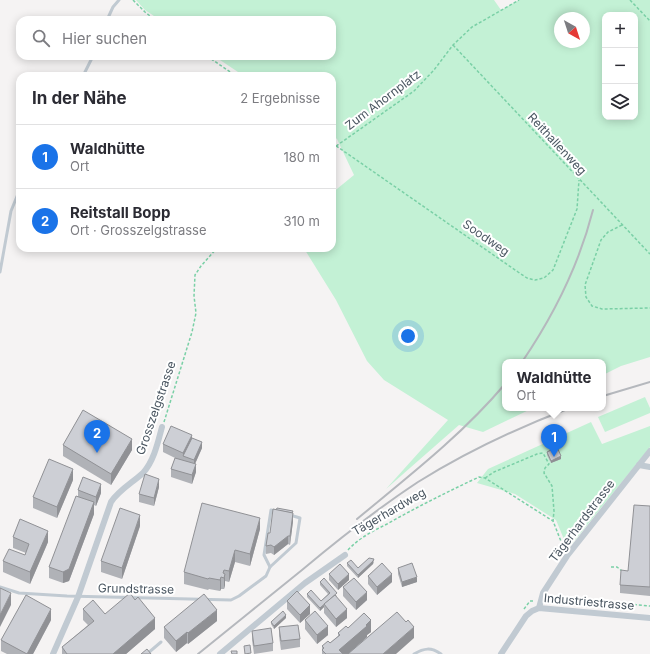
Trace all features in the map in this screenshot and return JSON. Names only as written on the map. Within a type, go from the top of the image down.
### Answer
[{"type":"street","name":"Grosszelgstrasse","points":[[53,654],[78,597],[111,502],[121,490],[144,472],[152,458],[162,427]]},
{"type":"street","name":"Tägerhardstrasse","points":[[539,608],[543,593],[567,556],[650,451]]},
{"type":"street","points":[[639,465],[650,467]]},
{"type":"street","points":[[220,654],[305,584],[345,555]]},
{"type":"street","name":"Industriestrasse","points":[[502,654],[526,616],[539,608],[650,618]]},
{"type":"lane","points":[[108,16],[119,0]]},
{"type":"lane","points":[[85,72],[91,60]]},
{"type":"lane","points":[[0,272],[11,211],[16,199]]},
{"type":"lane","points":[[278,512],[271,510],[264,555],[270,567],[296,543],[300,518],[286,514]]},
{"type":"lane","name":"Grundstrasse","points":[[0,587],[19,593],[78,597],[231,600],[240,596],[266,576],[270,567]]},
{"type":"lane","points":[[147,654],[161,642]]},
{"type":"lane","points":[[414,654],[424,649],[435,649],[441,654]]},
{"type":"path","points":[[133,0],[141,10],[149,16]]},
{"type":"path","name":"Zum Ahornplatz","points":[[336,146],[414,91],[430,75],[453,45],[472,26],[519,0]]},
{"type":"path","points":[[630,0],[650,22]]},
{"type":"path","name":"Reithallenweg","points":[[453,45],[650,254]]},
{"type":"path","points":[[213,60],[230,72]]},
{"type":"path","name":"Soodweg","points":[[336,146],[522,275],[535,280],[544,278],[556,265],[577,210],[579,180]]},
{"type":"path","points":[[622,225],[608,232],[601,240],[585,285],[586,297],[592,306],[602,309],[650,308]]},
{"type":"path","name":"Grosszelgstrasse","points":[[162,427],[192,332],[196,313],[194,296],[196,275],[201,266],[213,252]]},
{"type":"path","name":"Tägerhardweg","points":[[345,555],[355,543],[429,500],[478,478],[485,478],[502,469],[537,454],[543,453],[549,464],[545,468],[544,472],[552,486],[554,495],[553,521]]},
{"type":"path","points":[[485,478],[553,521],[567,556]]},
{"type":"path","points":[[611,567],[617,567],[626,573]]},
{"type":"path","points":[[609,602],[650,606]]},
{"type":"green space","points":[[136,0],[494,0],[501,10],[519,0],[650,0],[650,357],[621,366],[606,374],[606,359],[502,359],[502,411],[527,411],[483,432],[459,425],[386,489],[448,420],[384,380],[367,361],[336,300],[306,252],[336,252],[336,190],[354,175],[336,138],[336,72],[238,72],[220,60],[336,60],[336,16],[154,16],[145,10]]},
{"type":"green space","points":[[645,397],[650,408],[650,413],[605,432],[598,417]]},
{"type":"green space","points":[[591,422],[602,444],[650,426],[650,447],[568,549],[556,520],[515,494],[477,483],[488,469]]},
{"type":"building","points":[[83,410],[132,439],[111,474],[63,445]]},
{"type":"building","points":[[171,426],[192,435],[183,453],[163,444]]},
{"type":"building","points":[[192,438],[202,442],[194,460],[183,456]]},
{"type":"building","points":[[557,447],[561,456],[551,461],[547,452]]},
{"type":"building","points":[[175,458],[196,464],[192,475],[171,469]]},
{"type":"building","points":[[49,459],[73,469],[57,507],[33,497]]},
{"type":"building","points":[[145,474],[159,479],[154,498],[139,494]]},
{"type":"building","points":[[83,477],[101,484],[96,497],[78,490]]},
{"type":"building","points":[[76,496],[94,502],[69,569],[63,572],[49,567]]},
{"type":"building","points":[[202,503],[260,518],[250,554],[235,550],[229,571],[224,570],[224,578],[221,577],[220,580],[208,579],[184,572]]},
{"type":"building","points":[[634,505],[650,506],[650,587],[620,585],[621,570],[628,571]]},
{"type":"building","points":[[120,508],[140,515],[122,568],[101,561]]},
{"type":"building","points":[[277,508],[293,511],[292,513],[276,510]]},
{"type":"building","points":[[273,509],[293,513],[290,536],[274,547],[271,545],[266,546],[268,533],[270,533]]},
{"type":"building","points":[[20,519],[48,531],[30,572],[3,561],[9,549],[25,555],[29,544],[13,537]]},
{"type":"building","points":[[369,558],[374,559],[358,575],[347,563],[351,560],[358,568]]},
{"type":"building","points":[[382,563],[392,574],[377,587],[368,576]]},
{"type":"building","points":[[412,563],[417,577],[402,582],[398,568]]},
{"type":"building","points":[[340,564],[349,574],[338,584],[329,574]]},
{"type":"building","points":[[324,578],[337,593],[320,608],[307,594],[311,590],[321,601],[330,593],[320,582]]},
{"type":"building","points":[[354,578],[367,592],[356,602],[343,587]]},
{"type":"building","points":[[0,588],[11,593],[0,615]]},
{"type":"building","points":[[297,591],[310,605],[300,615],[287,601]]},
{"type":"building","points":[[130,593],[135,600],[138,597],[155,618],[113,654],[67,654],[62,647],[94,621],[83,609],[93,600],[105,614]]},
{"type":"building","points":[[204,594],[217,610],[176,641],[164,627]]},
{"type":"building","points":[[26,595],[51,609],[27,654],[1,640]]},
{"type":"building","points":[[335,595],[347,609],[336,619],[324,604]]},
{"type":"building","points":[[283,611],[286,615],[274,626],[271,622]]},
{"type":"building","points":[[315,611],[328,626],[317,635],[305,620]]},
{"type":"building","points":[[397,612],[406,622],[408,620],[414,627],[383,654],[348,654]]},
{"type":"building","points":[[364,613],[371,620],[366,625],[367,626],[339,650],[343,654],[326,654],[322,650],[324,648],[322,646],[328,641],[330,643],[340,635],[338,633],[346,626],[348,628]]},
{"type":"building","points":[[298,625],[300,639],[281,641],[279,627]]},
{"type":"building","points":[[271,628],[273,643],[254,646],[252,631]]},
{"type":"building","points":[[250,645],[251,653],[245,654],[244,646]]},
{"type":"building","points":[[147,649],[151,654],[141,654]]},
{"type":"building","points":[[231,651],[237,651],[237,654],[232,654]]},
{"type":"railway","points":[[524,359],[555,308],[573,270],[593,210]]},
{"type":"railway","points":[[606,395],[650,382]]},
{"type":"railway","points":[[357,519],[453,438],[502,387]]},
{"type":"railway","points":[[198,654],[344,536],[418,482],[492,441],[563,411]]},
{"type":"place","name":"Reitstall Bopp","points":[[97,453]]},
{"type":"place","name":"Waldhütte","points":[[554,457]]}]
